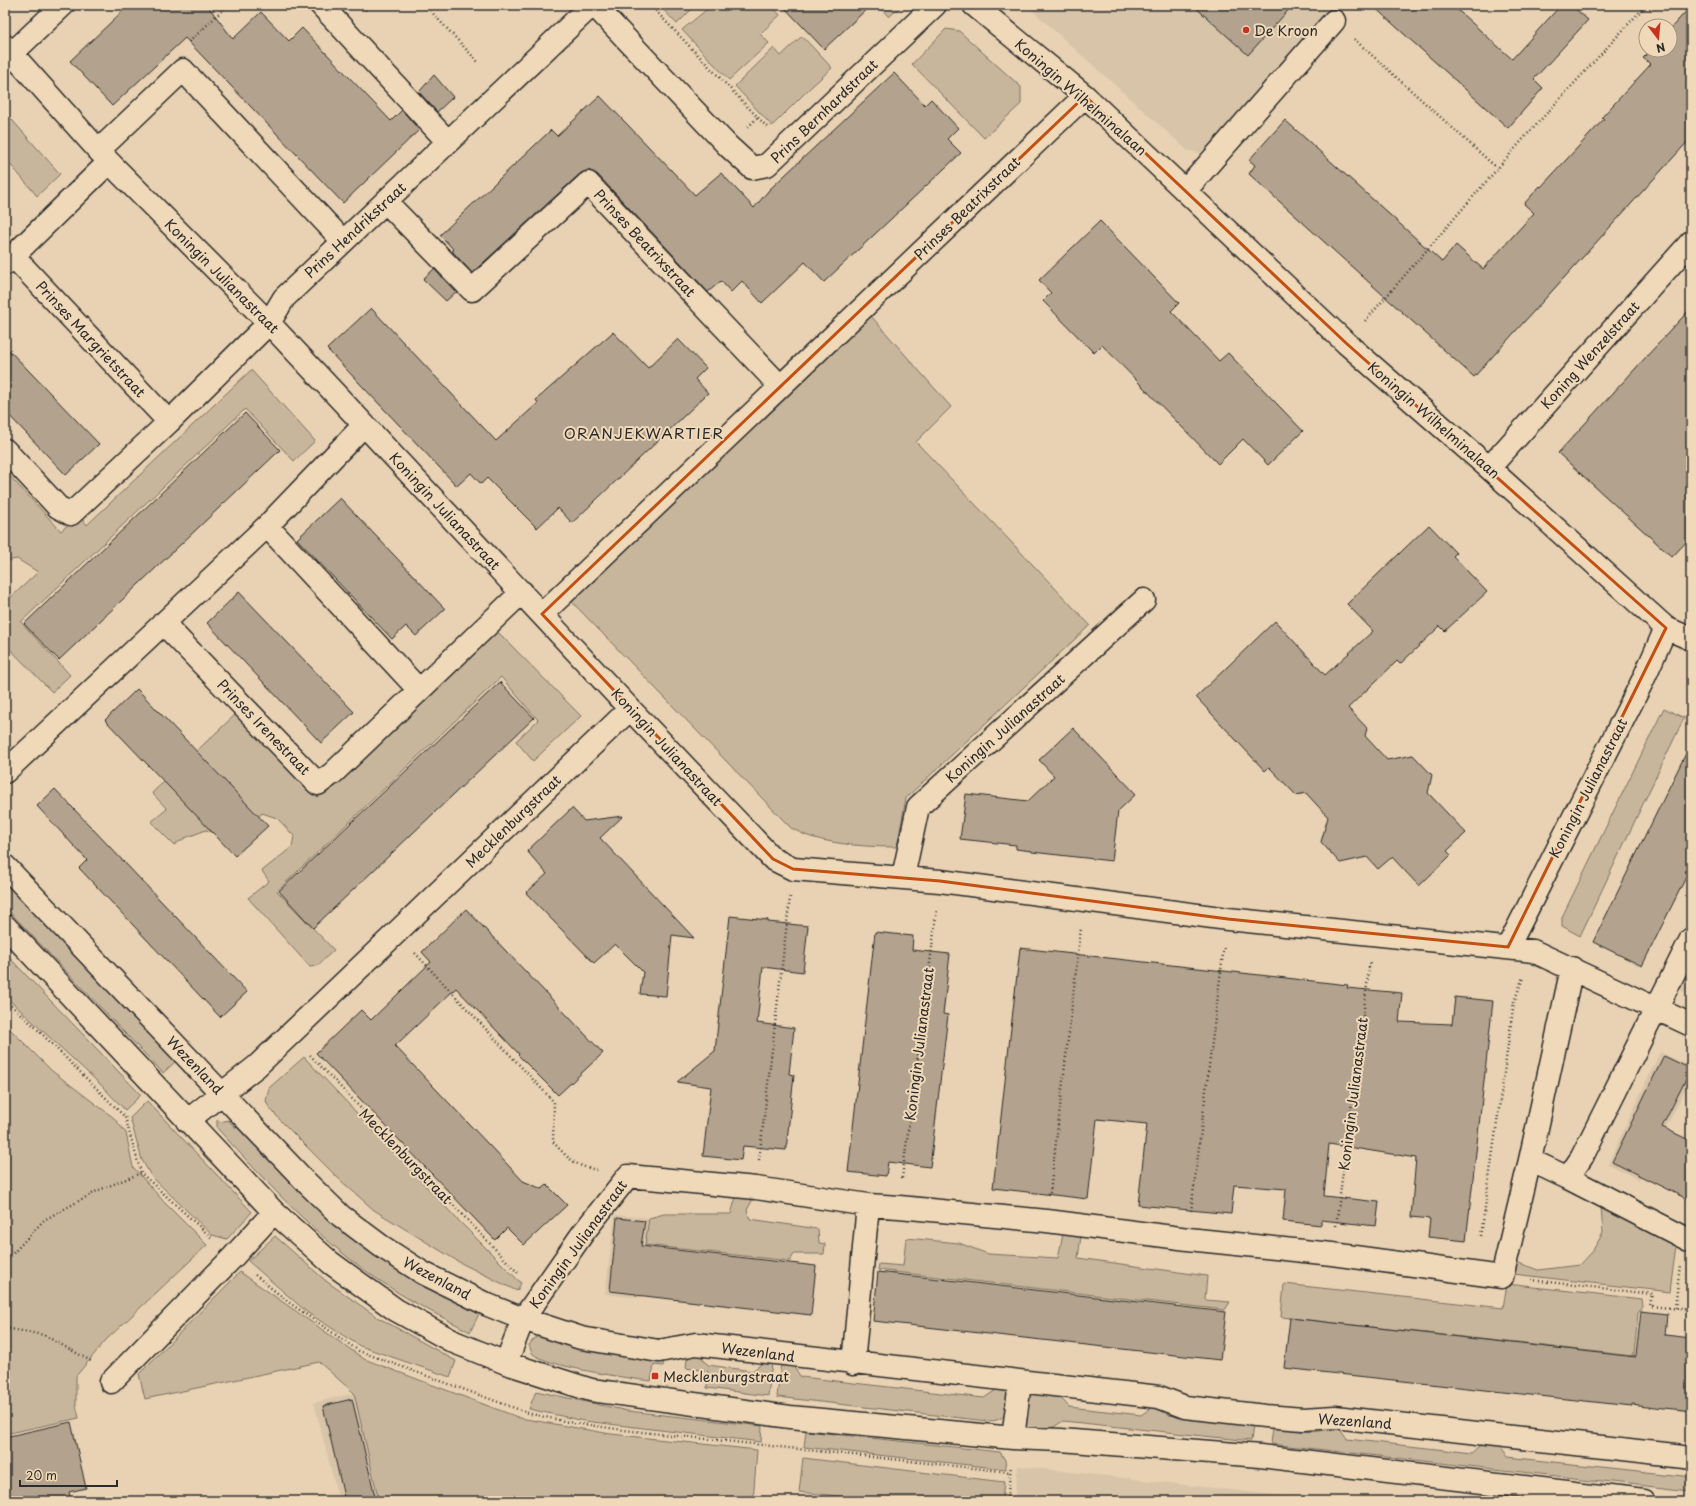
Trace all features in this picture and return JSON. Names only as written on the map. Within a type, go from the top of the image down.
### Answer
[{"type":"street","points":[[7,53],[63,5]]},
{"type":"street","points":[[321,5],[448,142]]},
{"type":"street","name":"Prins Hendrikstraat","points":[[269,323],[284,298],[593,5]]},
{"type":"street","name":"Prins Bernhardstraat","points":[[593,5],[728,146],[752,168],[767,165],[935,5]]},
{"type":"street","name":"Koningin Wilhelminalaan","points":[[974,5],[1084,96],[1346,343],[1489,468],[1666,628],[1691,639]]},
{"type":"street","points":[[1185,192],[1334,21]]},
{"type":"street","name":"Koningin Julianastraat","points":[[7,53],[104,156],[269,323],[630,709],[773,859],[793,869],[940,881],[1228,919],[1508,947],[1533,951],[1572,968],[1691,1026]]},
{"type":"street","points":[[104,156],[183,70],[343,241]]},
{"type":"street","name":"Prinses Beatrixstraat","points":[[542,614],[1084,96]]},
{"type":"street","name":"Prinses Margrietstraat","points":[[104,156],[9,260],[169,422]]},
{"type":"street","name":"Prinses Beatrixstraat","points":[[386,202],[472,290],[588,183],[780,386]]},
{"type":"street","name":"Koning Wenzelstraat","points":[[1489,468],[1691,242]]},
{"type":"street","points":[[5,450],[58,507],[71,514],[169,422],[269,323]]},
{"type":"street","points":[[5,772],[267,526],[364,425]]},
{"type":"street","points":[[267,526],[419,690]]},
{"type":"street","name":"Prinses Irenestraat","points":[[163,623],[318,784],[333,773],[522,592]]},
{"type":"street","name":"Koningin Julianastraat","points":[[903,877],[918,807],[1144,600]]},
{"type":"street","name":"Koningin Julianastraat","points":[[1508,947],[1643,680],[1666,628]]},
{"type":"street","name":"Mecklenburgstraat","points":[[187,1121],[258,1066],[630,709]]},
{"type":"street","name":"Wezenland","points":[[5,866],[306,1182],[341,1216],[381,1246],[423,1272],[488,1305],[523,1319],[581,1338],[659,1351],[696,1344],[853,1364],[1159,1397],[1186,1407],[1265,1416],[1303,1419],[1336,1417],[1691,1457]]},
{"type":"street","points":[[5,926],[274,1212],[331,1263],[396,1310],[454,1342],[506,1363],[591,1390],[790,1417],[1013,1438],[1061,1440],[1260,1456],[1644,1501]]},
{"type":"street","points":[[1568,1178],[1582,1157],[1691,939]]},
{"type":"street","points":[[1502,1277],[1530,1160],[1572,968]]},
{"type":"street","points":[[1530,1160],[1687,1239]]},
{"type":"street","name":"Koningin Julianastraat","points":[[506,1363],[523,1319],[583,1233],[628,1176],[756,1188],[868,1205],[898,1206],[1047,1221],[1188,1239],[1332,1254],[1476,1272],[1502,1277]]},
{"type":"street","points":[[853,1364],[868,1205]]},
{"type":"street","points":[[111,1382],[233,1257],[274,1212]]},
{"type":"street","points":[[1013,1438],[1020,1382]]},
{"type":"path","points":[[183,70],[188,44],[228,5]]},
{"type":"path","points":[[425,5],[479,63]]},
{"type":"path","points":[[650,5],[785,148]]},
{"type":"path","points":[[1346,343],[1525,137],[1646,5]]},
{"type":"path","points":[[1334,21],[1498,169]]},
{"type":"path","points":[[756,1188],[793,869]]},
{"type":"path","name":"Koningin Julianastraat","points":[[898,1206],[940,881]]},
{"type":"path","points":[[1047,1221],[1084,901]]},
{"type":"path","points":[[1188,1239],[1228,919]]},
{"type":"path","points":[[396,932],[554,1102],[553,1142],[570,1161],[584,1167],[628,1176]]},
{"type":"path","name":"Koningin Julianastraat","points":[[1332,1254],[1373,934]]},
{"type":"path","points":[[1476,1272],[1514,1002],[1533,951]]},
{"type":"path","name":"Mecklenburgstraat","points":[[290,1034],[539,1296]]},
{"type":"path","points":[[5,1262],[44,1220],[99,1190],[141,1173]]},
{"type":"path","points":[[1675,1308],[1687,1239]]},
{"type":"path","points":[[1502,1277],[1652,1294],[1650,1306],[1691,1310]]},
{"type":"path","points":[[5,1328],[44,1335],[99,1365],[111,1382]]},
{"type":"path","points":[[1007,1501],[1011,1465]]},
{"type":"highlighted area","points":[[1085,96],[1346,343],[1666,628],[1508,947],[1228,919],[940,881],[793,869],[773,859],[542,614]]},
{"type":"shaded area","points":[[659,5],[696,5],[677,24]]},
{"type":"shaded area","points":[[712,5],[771,5],[780,15],[760,34],[769,43],[729,80],[682,30]]},
{"type":"shaded area","points":[[877,5],[902,5],[889,17]]},
{"type":"shaded area","points":[[1026,5],[1337,5],[1211,146],[1199,153],[1187,150]]},
{"type":"shaded area","points":[[946,29],[959,31],[1021,87],[1021,104],[984,138],[912,64]]},
{"type":"shaded area","points":[[802,36],[832,68],[772,126],[735,86],[774,48],[781,56]]},
{"type":"shaded area","points":[[5,112],[60,174],[37,196],[5,158]]},
{"type":"shaded area","points":[[871,316],[951,407],[916,442],[1090,625],[906,798],[897,847],[843,844],[808,836],[791,828],[572,602]]},
{"type":"shaded area","points":[[251,370],[315,441],[294,461],[245,409],[21,622],[70,675],[52,692],[5,644],[5,603],[38,572],[17,559],[5,561],[5,471],[61,531],[79,515],[87,525]]},
{"type":"shaded area","points":[[494,628],[581,716],[533,761],[516,741],[538,720],[501,677],[277,891],[334,950],[317,966],[310,967],[248,898],[269,881],[262,871],[292,847],[294,836],[277,818],[262,813],[246,831],[218,834],[206,830],[185,838],[174,845],[151,822],[167,809],[152,793],[237,713],[318,797]]},
{"type":"shaded area","points":[[1664,708],[1684,718],[1580,936],[1562,926],[1562,917]]},
{"type":"shaded area","points":[[5,878],[177,1060],[163,1073],[5,907]]},
{"type":"shaded area","points":[[5,953],[141,1095],[125,1110],[100,1084],[5,996]]},
{"type":"shaded area","points":[[1691,962],[1691,995],[1677,989]]},
{"type":"shaded area","points":[[5,1024],[52,1071],[114,1118],[126,1133],[133,1167],[165,1203],[207,1245],[106,1340],[76,1376],[76,1405],[79,1418],[5,1434]]},
{"type":"shaded area","points":[[1660,1052],[1691,1067],[1691,1079],[1639,1180],[1608,1164]]},
{"type":"shaded area","points":[[304,1057],[456,1218],[521,1283],[517,1291],[459,1262],[374,1210],[339,1179],[280,1120],[266,1101],[269,1088]]},
{"type":"shaded area","points":[[147,1101],[252,1212],[227,1239],[212,1235],[151,1176],[142,1160],[130,1118]]},
{"type":"shaded area","points":[[217,1119],[221,1122],[228,1120],[236,1128],[240,1124],[309,1197],[481,1310],[470,1332],[398,1293],[341,1252],[298,1213],[257,1171],[217,1128]]},
{"type":"shaded area","points":[[736,1197],[753,1199],[747,1210],[750,1219],[818,1229],[819,1243],[825,1244],[824,1254],[794,1254],[790,1261],[645,1245],[649,1218],[664,1214],[731,1214]]},
{"type":"shaded area","points":[[1601,1206],[1676,1245],[1670,1292],[1513,1274],[1516,1262],[1538,1270],[1579,1265],[1593,1250],[1603,1233]]},
{"type":"shaded area","points":[[615,1215],[649,1218],[645,1245],[641,1298],[605,1294]]},
{"type":"shaded area","points":[[1063,1234],[1081,1236],[1078,1258],[1207,1276],[1205,1300],[1230,1302],[1225,1310],[878,1270],[879,1264],[903,1266],[906,1238],[959,1243],[988,1254],[1058,1258]]},
{"type":"shaded area","points":[[275,1236],[326,1281],[377,1317],[456,1361],[450,1377],[360,1346],[308,1313],[248,1261]]},
{"type":"shaded area","points":[[240,1272],[364,1359],[520,1418],[611,1434],[757,1450],[753,1501],[379,1501],[354,1393],[319,1362],[145,1399],[139,1374]]},
{"type":"shaded area","points":[[1284,1284],[1503,1308],[1507,1284],[1642,1299],[1643,1307],[1638,1313],[1634,1356],[1281,1317]]},
{"type":"shaded area","points":[[539,1336],[573,1346],[664,1360],[663,1366],[654,1365],[651,1381],[608,1375],[569,1367],[539,1358],[532,1353],[529,1345]]},
{"type":"shaded area","points":[[693,1354],[699,1354],[708,1365],[752,1371],[764,1362],[772,1363],[768,1396],[707,1388],[708,1371],[686,1368],[687,1359]]},
{"type":"shaded area","points":[[781,1363],[792,1365],[801,1377],[984,1398],[999,1388],[1008,1389],[1009,1410],[1000,1419],[987,1421],[777,1397]]},
{"type":"shaded area","points":[[536,1391],[628,1411],[762,1426],[761,1442],[584,1421],[529,1409]]},
{"type":"shaded area","points":[[1028,1392],[1058,1395],[1069,1407],[1141,1415],[1154,1406],[1160,1406],[1168,1415],[1253,1424],[1251,1441],[1063,1421],[1046,1432],[1021,1431]]},
{"type":"shaded area","points":[[354,1393],[379,1501],[339,1501],[314,1403]]},
{"type":"shaded area","points":[[1332,1426],[1337,1426],[1347,1439],[1472,1453],[1484,1444],[1499,1446],[1508,1457],[1691,1477],[1691,1491],[1271,1444],[1273,1427],[1312,1432],[1320,1431]]},
{"type":"shaded area","points":[[806,1431],[1000,1452],[1005,1460],[1006,1469],[804,1447]]},
{"type":"shaded area","points":[[803,1458],[1004,1482],[1002,1501],[889,1501],[799,1492]]},
{"type":"shaded area","points":[[1018,1466],[1327,1501],[1014,1501]]},
{"type":"building","points":[[129,5],[207,5],[233,39],[261,12],[289,41],[302,28],[391,121],[402,110],[419,130],[343,203],[185,38],[112,106],[70,61]]},
{"type":"building","points":[[782,5],[871,5],[824,49]]},
{"type":"building","name":"De Kroon","points":[[1193,5],[1293,5],[1248,55]]},
{"type":"building","points":[[1372,5],[1452,5],[1512,59],[1561,5],[1571,5],[1588,20],[1534,79],[1543,88],[1508,128]]},
{"type":"building","points":[[1691,6],[1691,138],[1474,377],[1249,174],[1255,165],[1249,160],[1285,120],[1442,262],[1456,245],[1483,269],[1534,213],[1524,204],[1604,119],[1602,117],[1651,64],[1643,58],[1678,58],[1678,20]]},
{"type":"building","points":[[894,73],[925,105],[931,99],[958,128],[947,139],[961,153],[824,282],[805,262],[762,303],[742,281],[731,292],[721,281],[708,292],[597,174],[588,170],[580,174],[472,273],[440,235],[551,130],[557,136],[600,96],[695,195],[721,173],[754,208],[769,190]]},
{"type":"building","points":[[434,75],[453,97],[437,112],[419,92]]},
{"type":"building","points":[[1100,221],[1179,303],[1171,311],[1219,361],[1228,353],[1303,431],[1268,465],[1243,439],[1218,464],[1102,345],[1094,353],[1043,301],[1051,293],[1039,280]]},
{"type":"building","points":[[434,269],[456,292],[446,301],[423,279]]},
{"type":"building","points":[[371,308],[496,441],[538,403],[536,400],[613,332],[648,368],[678,339],[706,368],[695,379],[708,393],[572,523],[558,508],[537,528],[487,478],[481,484],[471,473],[457,486],[327,349]]},
{"type":"building","points":[[1691,308],[1691,537],[1672,557],[1558,453]]},
{"type":"building","points":[[5,346],[99,444],[66,475],[5,411]]},
{"type":"building","points":[[245,413],[280,450],[59,660],[24,624]]},
{"type":"building","points":[[340,498],[445,609],[416,636],[406,626],[392,639],[297,539]]},
{"type":"building","points":[[1429,525],[1456,553],[1453,556],[1487,592],[1445,631],[1440,626],[1400,664],[1397,661],[1348,708],[1367,728],[1365,736],[1387,760],[1413,755],[1432,775],[1428,793],[1466,833],[1447,851],[1451,855],[1419,886],[1392,857],[1378,869],[1367,857],[1340,863],[1321,842],[1328,817],[1306,793],[1296,795],[1269,767],[1265,771],[1196,697],[1275,621],[1325,675],[1373,631],[1347,604]]},
{"type":"building","points":[[239,592],[354,712],[321,743],[207,623]]},
{"type":"building","points":[[500,682],[534,718],[313,928],[279,891]]},
{"type":"building","points":[[137,689],[268,826],[235,856],[105,720]]},
{"type":"building","points":[[1073,728],[1136,794],[1118,811],[1112,861],[1032,852],[1016,849],[1016,845],[960,839],[966,794],[1028,801],[1054,776],[1039,760]]},
{"type":"building","points":[[1691,743],[1691,867],[1642,966],[1593,942]]},
{"type":"building","points":[[55,789],[247,992],[220,1017],[79,868],[87,860],[37,806]]},
{"type":"building","points":[[572,808],[584,821],[623,816],[600,838],[694,938],[672,935],[666,996],[640,994],[643,972],[615,944],[594,963],[526,893],[547,874],[527,851]]},
{"type":"building","points":[[466,909],[603,1053],[558,1095],[518,1055],[519,1054],[456,988],[395,1046],[523,1181],[542,1189],[547,1185],[567,1205],[524,1245],[507,1228],[495,1240],[316,1053],[361,1010],[371,1020],[431,962],[422,952]]},
{"type":"building","points":[[730,916],[808,926],[803,972],[763,967],[757,1023],[794,1028],[789,1074],[794,1075],[786,1150],[743,1146],[741,1160],[703,1156],[711,1087],[677,1082],[715,1051]]},
{"type":"building","points":[[875,932],[913,936],[912,950],[950,954],[943,1014],[948,1015],[930,1167],[888,1162],[886,1176],[848,1172]]},
{"type":"building","points":[[1020,948],[1348,985],[1347,988],[1402,993],[1399,1022],[1452,1024],[1455,997],[1493,1001],[1466,1241],[1428,1237],[1430,1219],[1411,1217],[1416,1158],[1329,1144],[1324,1196],[1379,1202],[1376,1226],[1321,1220],[1321,1225],[1283,1221],[1286,1189],[1234,1185],[1231,1214],[1138,1205],[1147,1124],[1097,1119],[1088,1199],[993,1188]]},
{"type":"building","points":[[1664,1056],[1691,1069],[1662,1127],[1691,1141],[1691,1201],[1612,1162]]},
{"type":"building","points":[[617,1218],[645,1221],[641,1246],[816,1266],[811,1315],[610,1291]]},
{"type":"building","points":[[878,1272],[1226,1312],[1220,1360],[873,1321]]},
{"type":"building","points":[[1641,1311],[1667,1314],[1665,1335],[1691,1338],[1691,1411],[1631,1404],[1631,1406],[1284,1368],[1290,1318],[1636,1357]]},
{"type":"building","points":[[352,1399],[376,1501],[345,1501],[323,1406]]},
{"type":"building","points":[[71,1422],[86,1488],[69,1492],[71,1501],[5,1501],[5,1437]]},
{"type":"place","name":"De Kroon","points":[[1246,30]]},
{"type":"place","name":"Mecklenburgstraat","points":[[655,1376]]},
{"type":"district","name":"ORANJEKWARTIER","points":[[644,432]]}]
